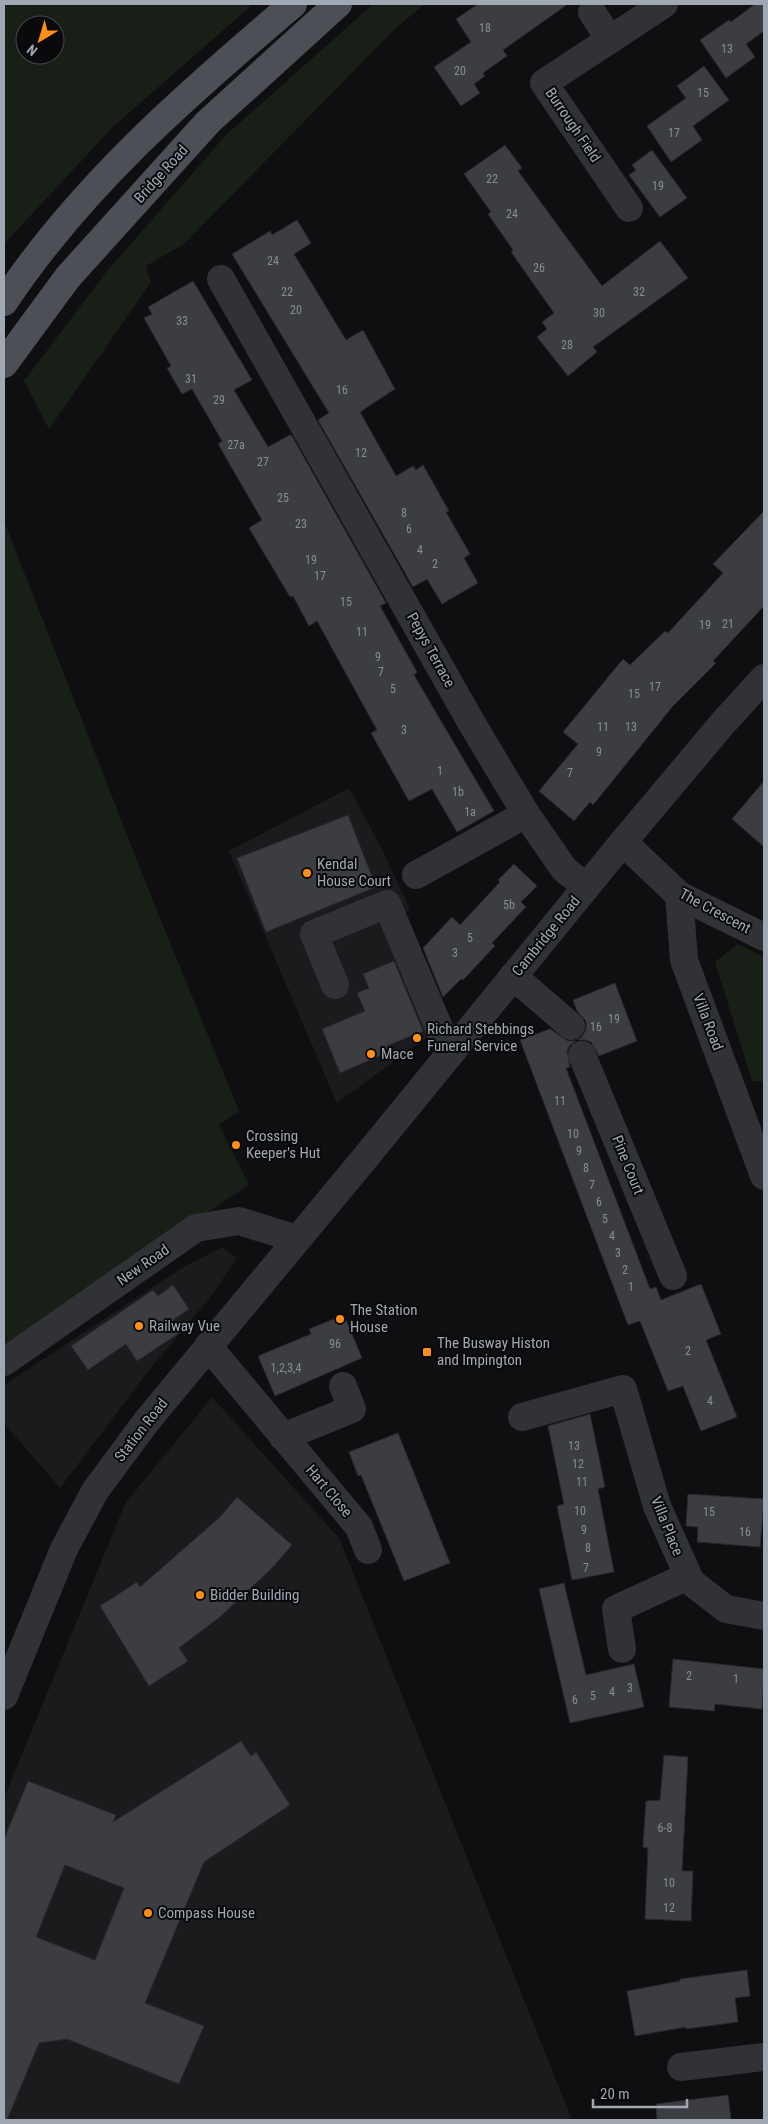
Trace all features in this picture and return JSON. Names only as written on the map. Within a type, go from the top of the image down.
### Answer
[{"type":"main road","points":[[11,292],[83,200],[158,122],[293,4]]},
{"type":"main road","name":"Bridge Road","points":[[4,364],[68,276],[208,122],[338,4]]},
{"type":"street","name":"Burrough Field","points":[[629,208],[544,83],[664,4]]},
{"type":"street","points":[[592,12],[610,40]]},
{"type":"street","name":"Pepys Terrace","points":[[221,280],[296,398],[471,722],[526,814],[564,869],[586,887]]},
{"type":"street","name":"Cambridge Road","points":[[333,1197],[623,842],[723,723],[764,678]]},
{"type":"street","points":[[416,875],[526,814]]},
{"type":"street","name":"The Crescent","points":[[623,842],[679,895],[764,937]]},
{"type":"street","name":"Villa Road","points":[[679,895],[684,960],[759,1142],[764,1176]]},
{"type":"street","points":[[335,985],[314,934],[387,904],[450,1054]]},
{"type":"street","points":[[514,976],[570,1026]]},
{"type":"street","name":"Pine Court","points":[[582,1055],[673,1276]]},
{"type":"street","name":"Station Road","points":[[4,1696],[64,1549],[95,1491],[146,1422],[333,1197]]},
{"type":"street","name":"New Road","points":[[4,1362],[196,1228],[239,1221],[297,1239]]},
{"type":"street","name":"Hart Close","points":[[208,1346],[359,1527],[368,1550]]},
{"type":"street","points":[[283,1437],[352,1409],[343,1386]]},
{"type":"street","name":"Villa Place","points":[[522,1417],[623,1389],[656,1506],[691,1582],[726,1609],[764,1616]]},
{"type":"street","points":[[622,1648],[616,1609],[688,1576]]},
{"type":"street","points":[[681,2067],[764,2057]]},
{"type":"shaded area","points":[[4,4],[253,4],[112,128],[4,244]]},
{"type":"shaded area","points":[[373,4],[425,4],[397,27],[184,244],[146,266],[151,282],[49,429],[24,381],[107,271],[225,136]]},
{"type":"shaded area","points":[[4,521],[153,901],[239,1111],[219,1125],[249,1185],[4,1346]]},
{"type":"shaded area","points":[[349,788],[382,849],[410,910],[396,916],[437,1030],[337,1103],[229,851]]},
{"type":"shaded area","points":[[738,944],[764,957],[764,1081],[752,1081],[715,962]]},
{"type":"shaded area","points":[[222,1247],[237,1258],[212,1295],[146,1374],[60,1488],[4,1423],[4,1385],[182,1268]]},
{"type":"shaded area","points":[[212,1397],[339,1538],[572,2120],[4,2120],[4,1798],[125,1504]]},
{"type":"building","points":[[478,4],[568,4],[503,50],[507,56],[483,73],[485,76],[474,84],[480,93],[461,106],[434,67],[471,42],[456,19]]},
{"type":"building","points":[[755,4],[764,4],[764,31],[746,44],[755,57],[726,78],[700,40],[729,20],[731,22]]},
{"type":"building","points":[[704,66],[729,100],[693,126],[702,140],[671,162],[647,126],[686,98],[677,86]]},
{"type":"building","points":[[505,145],[522,168],[518,171],[602,286],[660,241],[688,278],[593,347],[597,352],[568,376],[537,337],[547,329],[542,322],[554,313],[511,252],[513,250],[488,214],[491,212],[464,174]]},
{"type":"building","points":[[652,150],[687,198],[660,217],[629,175],[636,170],[632,165]]},
{"type":"building","points":[[297,220],[311,243],[294,254],[346,340],[363,330],[395,389],[360,412],[396,476],[413,466],[416,470],[423,465],[449,511],[446,512],[470,554],[464,558],[478,583],[442,604],[427,579],[413,587],[318,420],[329,413],[232,254],[270,231],[272,235]]},
{"type":"building","points":[[193,281],[252,380],[234,390],[268,447],[290,435],[292,436],[386,603],[380,606],[417,672],[414,675],[494,811],[457,832],[432,789],[409,801],[371,733],[377,730],[317,621],[309,626],[293,596],[290,597],[249,528],[262,520],[218,444],[222,441],[192,389],[182,394],[167,368],[171,366],[144,318],[152,314],[148,307]]},
{"type":"building","points":[[764,511],[764,606],[713,661],[716,663],[673,706],[593,805],[590,802],[574,821],[539,791],[578,744],[563,732],[623,659],[630,665],[665,631],[668,633],[723,573],[713,564]]},
{"type":"building","points":[[764,781],[764,847],[732,819]]},
{"type":"building","name":"Kendal House Court","points":[[348,815],[376,887],[266,932],[237,858]]},
{"type":"building","points":[[514,864],[537,886],[521,902],[526,907],[492,943],[495,946],[463,980],[461,979],[443,997],[423,948],[452,917],[460,925]]},
{"type":"building","points":[[394,961],[423,1031],[387,1046],[389,1052],[340,1073],[322,1029],[365,1011],[357,993],[369,988],[363,974]]},
{"type":"building","points":[[615,983],[637,1041],[599,1056],[591,1042],[577,1040],[582,1037],[586,1029],[586,1021],[577,1011],[573,1000]]},
{"type":"building","points":[[550,1029],[568,1041],[576,1041],[569,1046],[567,1052],[570,1067],[566,1068],[650,1289],[656,1287],[661,1300],[701,1284],[721,1334],[706,1340],[737,1417],[701,1431],[683,1386],[668,1391],[640,1321],[628,1325],[520,1040]]},
{"type":"building","name":"Railway Vue","points":[[173,1285],[189,1309],[173,1320],[181,1332],[137,1361],[126,1344],[88,1370],[71,1346],[153,1290],[158,1296]]},
{"type":"building","points":[[344,1315],[362,1358],[275,1396],[258,1356],[311,1334],[309,1329]]},
{"type":"building","points":[[590,1414],[605,1487],[598,1489],[614,1572],[572,1580],[557,1506],[564,1504],[548,1426]]},
{"type":"building","points":[[398,1433],[450,1563],[404,1581],[361,1475],[358,1476],[349,1452]]},
{"type":"building","points":[[688,1494],[764,1499],[760,1547],[697,1542],[698,1527],[686,1526]]},
{"type":"building","name":"Bidder Building","points":[[237,1497],[292,1545],[272,1568],[221,1616],[179,1648],[188,1661],[149,1686],[100,1606],[137,1582],[140,1587],[220,1517]]},
{"type":"building","points":[[564,1583],[586,1675],[634,1664],[644,1707],[570,1723],[539,1589]]},
{"type":"building","points":[[673,1659],[764,1669],[762,1709],[715,1704],[714,1711],[669,1707]]},
{"type":"building","name":"Compass House","points":[[241,1741],[251,1756],[256,1752],[290,1805],[204,1862],[145,2003],[204,2026],[179,2084],[67,2039],[39,2043],[7,2120],[4,2120],[4,1839],[28,1781],[116,1815],[113,1822]],"holes":[[[65,1865],[124,1888],[95,1960],[36,1937]]]},
{"type":"building","points":[[664,1755],[688,1757],[682,1871],[693,1871],[691,1921],[645,1919],[648,1848],[643,1847],[646,1801],[660,1800]]},
{"type":"building","points":[[747,1970],[750,1996],[735,1998],[738,2022],[686,2029],[686,2027],[635,2036],[627,1991],[680,1981],[680,1979]]},
{"type":"building","points":[[728,2095],[731,2120],[657,2120],[656,2104]]},
{"type":"place","name":"Kendal House Court","points":[[307,873]]},
{"type":"place","name":"Richard Stebbings Funeral Service","points":[[417,1038]]},
{"type":"place","name":"Mace","points":[[371,1054]]},
{"type":"place","name":"Crossing Keeper's Hut","points":[[236,1145]]},
{"type":"place","name":"The Station House","points":[[340,1319]]},
{"type":"place","name":"Railway Vue","points":[[139,1326]]},
{"type":"place","name":"The Busway Histon and Impington","points":[[427,1352]]},
{"type":"place","name":"Bidder Building","points":[[200,1595]]},
{"type":"place","name":"Compass House","points":[[148,1913]]}]
